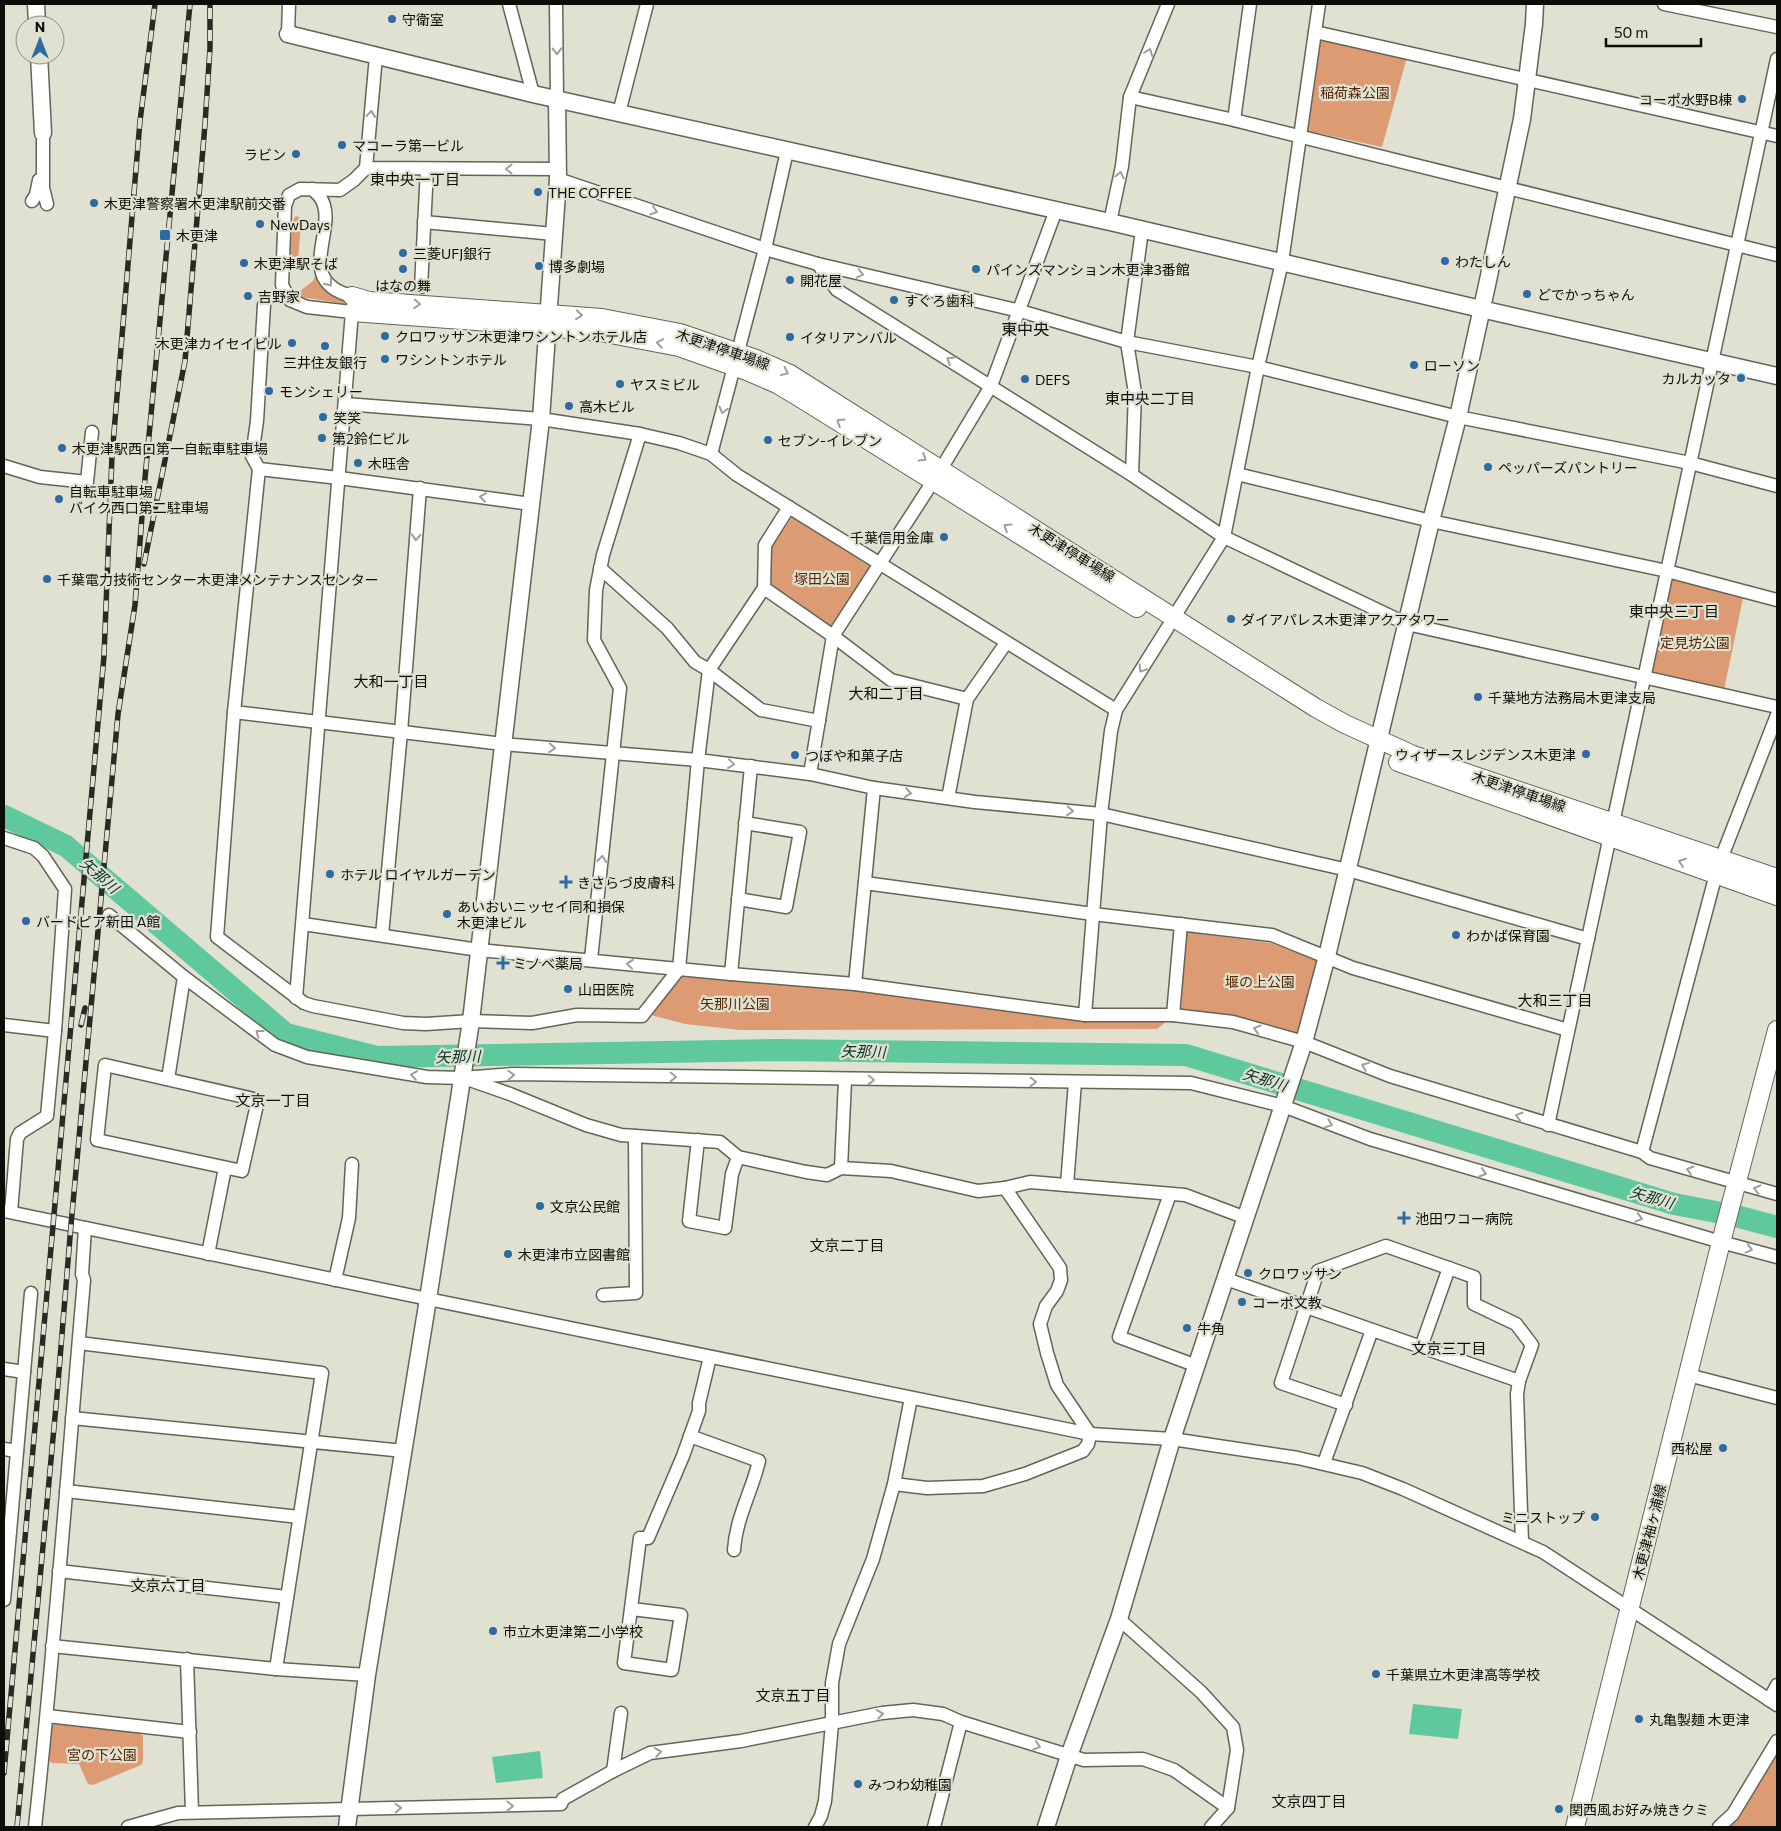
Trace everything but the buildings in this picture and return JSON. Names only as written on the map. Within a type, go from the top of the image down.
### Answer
[{"type":"main road","name":"木更津停車場線","points":[[352,304],[548,320],[736,360],[938,475],[1171,622],[1339,735],[1378,746],[1413,768],[1611,829],[1718,867],[1777,896]]},
{"type":"main road","name":"木更津停車場線","points":[[1718,867],[1777,878]]},
{"type":"main road","points":[[1736,1188],[1777,1030]]},
{"type":"main road","name":"木更津袖ヶ浦線","points":[[1575,1827],[1736,1188]]},
{"type":"street","points":[[289,4],[288,34],[533,94],[1110,222],[1777,376]]},
{"type":"street","points":[[509,4],[533,94]]},
{"type":"street","points":[[347,1827],[367,1675],[471,1021],[541,419],[558,174],[556,4]]},
{"type":"street","points":[[619,113],[647,4]]},
{"type":"street","points":[[1110,222],[1122,166],[1130,97],[1168,4]]},
{"type":"street","points":[[1234,120],[1250,4]]},
{"type":"street","points":[[1084,1015],[1101,814],[1111,731],[1116,710],[1224,537],[1258,366],[1282,262],[1319,4]]},
{"type":"street","points":[[1050,1826],[1069,1756],[1119,1619],[1172,1439],[1304,1042],[1327,956],[1458,417],[1522,119],[1535,4]]},
{"type":"street","points":[[1664,4],[1777,27]]},
{"type":"street","points":[[1315,32],[1777,136]]},
{"type":"street","points":[[352,304],[306,307],[290,300],[282,285],[285,206],[289,195],[300,189],[340,190],[366,168],[376,56]]},
{"type":"street","points":[[1548,1125],[1777,59]]},
{"type":"street","points":[[40,65],[43,132],[43,188],[47,204]]},
{"type":"street","points":[[1130,97],[1234,120],[1777,255]]},
{"type":"street","points":[[32,202],[38,187],[43,132]]},
{"type":"street","points":[[711,454],[765,249],[787,151]]},
{"type":"street","points":[[366,168],[558,174],[765,249],[818,264],[1020,311],[1127,342],[1258,366],[1458,417],[1690,463],[1777,486]]},
{"type":"street","points":[[420,287],[427,169]]},
{"type":"street","points":[[312,189],[321,198],[325,212],[320,269],[331,286],[352,304]]},
{"type":"street","points":[[810,774],[833,636],[938,475],[991,386],[1056,210]]},
{"type":"street","points":[[424,222],[554,234]]},
{"type":"street","points":[[1132,475],[1135,394],[1127,342],[1142,230]]},
{"type":"street","points":[[818,264],[838,290],[1132,475],[1224,537],[1407,624],[1777,707]]},
{"type":"street","points":[[296,998],[320,722],[352,304]]},
{"type":"street","points":[[264,305],[257,421],[252,456],[259,469],[234,712],[217,937],[296,998],[313,1006],[403,1023],[426,1024],[471,1021],[532,1023],[576,1015],[642,1016],[679,968],[698,760],[709,670],[764,588],[765,545],[789,507]]},
{"type":"street","points":[[345,404],[541,419],[640,434],[679,443],[711,454],[737,475],[1116,710]]},
{"type":"street","points":[[4,466],[40,478],[87,482],[92,432]]},
{"type":"street","points":[[591,960],[620,688],[594,640],[596,590],[600,568],[640,434]]},
{"type":"street","points":[[259,469],[420,488],[531,504]]},
{"type":"street","points":[[1237,474],[1432,521],[1666,571],[1777,600]]},
{"type":"street","points":[[382,935],[401,732],[420,488]]},
{"type":"street","points":[[600,568],[667,628],[695,662],[709,670],[760,710],[819,721]]},
{"type":"street","points":[[764,588],[833,636],[891,680],[967,699]]},
{"type":"street","points":[[948,798],[967,699],[1006,642]]},
{"type":"street","points":[[234,712],[503,744],[751,766],[810,774],[874,788],[948,798],[1101,814],[1348,870],[1588,939]]},
{"type":"street","points":[[1642,1152],[1718,867],[1777,716]]},
{"type":"street","points":[[731,974],[751,766]]},
{"type":"street","points":[[855,984],[874,788]]},
{"type":"street","points":[[738,899],[786,907],[800,832],[745,823]]},
{"type":"street","points":[[4,838],[34,848],[43,856],[65,889],[47,1116],[20,1133],[17,1139],[7,1211],[428,1300],[1090,1434],[1172,1439],[1324,1463],[1362,1473],[1403,1489],[1543,1552],[1773,1703],[1777,1685]]},
{"type":"street","points":[[866,883],[1093,914],[1272,935],[1353,968],[1568,1030]]},
{"type":"street","points":[[109,915],[184,977],[275,1044],[307,1057],[428,1077],[462,1078],[513,1074],[846,1080],[1191,1083],[1283,1106],[1370,1139],[1722,1239],[1777,1257]]},
{"type":"street","points":[[302,924],[479,950],[855,984],[1084,1015],[1173,1015],[1233,1022],[1304,1042],[1390,1076],[1642,1152],[1650,1158],[1736,1188],[1777,1194]]},
{"type":"street","points":[[1173,1015],[1181,924]]},
{"type":"street","points":[[168,1079],[184,977]]},
{"type":"street","points":[[4,1025],[55,1031]]},
{"type":"street","points":[[105,1065],[168,1079],[258,1100],[242,1171],[97,1140],[105,1065]]},
{"type":"street","points":[[462,1078],[510,1094],[586,1125],[621,1135],[720,1142],[738,1157],[813,1173],[827,1175],[841,1168],[891,1171],[978,1191],[1005,1188],[1030,1182],[1185,1195],[1246,1218]]},
{"type":"street","points":[[841,1168],[846,1080]]},
{"type":"street","points":[[1067,1185],[1075,1082]]},
{"type":"street","points":[[4,1136],[17,1139]]},
{"type":"street","points":[[603,1296],[636,1293],[635,1136]]},
{"type":"street","points":[[698,1140],[689,1221],[725,1228],[732,1174],[738,1157]]},
{"type":"street","points":[[335,1280],[349,1218],[352,1164]]},
{"type":"street","points":[[208,1254],[225,1168]]},
{"type":"street","points":[[894,1484],[927,1488],[983,1486],[1025,1474],[1083,1451],[1088,1444],[1090,1434],[1057,1385],[1040,1324],[1046,1306],[1057,1291],[1061,1280],[1060,1268],[1005,1188]]},
{"type":"street","points":[[1170,1194],[1119,1337],[1197,1366]]},
{"type":"street","points":[[35,1827],[60,1571],[84,1280],[82,1274],[85,1228]]},
{"type":"street","points":[[1346,1405],[1281,1383],[1318,1271],[1386,1246],[1474,1277],[1474,1304],[1516,1324],[1532,1345],[1519,1381],[1517,1394],[1522,1542]]},
{"type":"street","points":[[1421,1347],[1448,1268]]},
{"type":"street","points":[[1226,1279],[1519,1381]]},
{"type":"street","points":[[4,1600],[10,1450],[24,1372],[31,1293]]},
{"type":"street","points":[[1324,1463],[1372,1330]]},
{"type":"street","points":[[79,1343],[322,1373],[276,1669]]},
{"type":"street","points":[[632,1609],[681,1615],[672,1670],[624,1663],[640,1538],[648,1538],[690,1436],[699,1411],[699,1403],[710,1357]]},
{"type":"street","points":[[4,1369],[24,1372]]},
{"type":"street","points":[[1688,1375],[1777,1398]]},
{"type":"street","points":[[815,1827],[821,1816],[825,1801],[832,1724],[832,1683],[839,1644],[873,1559],[894,1484],[911,1398]]},
{"type":"street","points":[[72,1418],[404,1451]]},
{"type":"street","points":[[690,1436],[760,1461],[741,1513],[734,1550]]},
{"type":"street","points":[[66,1491],[299,1517]]},
{"type":"street","points":[[60,1571],[287,1597]]},
{"type":"street","points":[[1119,1619],[1201,1692],[1233,1727],[1237,1750],[1228,1808],[1210,1827]]},
{"type":"street","points":[[52,1646],[276,1669],[367,1675]]},
{"type":"street","points":[[187,1659],[192,1812]]},
{"type":"street","points":[[128,1827],[178,1813],[192,1812],[561,1804],[563,1799],[650,1753],[741,1741],[882,1713],[913,1710],[943,1714],[961,1722],[1084,1760],[1143,1759],[1174,1770],[1228,1808]]},
{"type":"street","points":[[613,1771],[621,1713]]},
{"type":"street","points":[[47,1716],[190,1732]]},
{"type":"street","points":[[934,1827],[961,1722]]},
{"type":"street","points":[[1719,1827],[1733,1814],[1777,1741]]},
{"type":"green space","name":"稲荷森公園","points":[[1321,39],[1407,57],[1382,147],[1308,131]]},
{"type":"green space","points":[[320,211],[318,260],[321,284],[326,292],[346,301],[382,306],[346,304],[302,297],[300,294],[300,291],[313,281],[315,276]]},
{"type":"green space","points":[[296,216],[301,218],[301,223],[298,262],[294,267],[289,264],[293,220]]},
{"type":"green space","name":"塚田公園","points":[[793,516],[872,568],[832,632],[769,585],[772,546]]},
{"type":"green space","name":"定見坊公園","points":[[1670,579],[1743,598],[1724,690],[1648,676]]},
{"type":"green space","name":"堰の上公園","points":[[1186,932],[1271,943],[1320,962],[1298,1033],[1241,1017],[1181,1010]]},
{"type":"green space","name":"矢那川公園","points":[[681,973],[1172,1017],[1157,1029],[740,1030],[685,1024],[647,1014]]},
{"type":"green space","name":"宮の下公園","points":[[55,1724],[139,1733],[143,1736],[143,1762],[141,1765],[93,1785],[88,1784],[79,1764],[52,1763],[48,1760],[51,1726]]},
{"type":"green space","points":[[1777,1755],[1777,1827],[1729,1827],[1739,1818]]},
{"type":"shaded area","points":[[1413,1704],[1462,1709],[1458,1739],[1409,1734]]},
{"type":"shaded area","points":[[540,1751],[543,1778],[496,1783],[492,1757]]},
{"type":"waterway","name":"矢那川","points":[[4,816],[66,846],[286,1034],[377,1057],[776,1050],[1186,1055],[1674,1204],[1732,1215],[1777,1227]]},
{"type":"railway","points":[[4,1773],[104,656],[112,456],[140,121],[155,4]]},
{"type":"railway","points":[[17,1827],[118,714],[135,605],[145,478],[190,4]]},
{"type":"railway","points":[[144,564],[185,361],[205,124],[210,48],[210,4]]},
{"type":"railway","points":[[81,1025],[85,1008]]},
{"type":"place","name":"守衛室","points":[[392,19]]},
{"type":"place","name":"コーポ水野B棟","points":[[1742,99]]},
{"type":"place","name":"マコーラ第一ビル","points":[[342,145]]},
{"type":"place","name":"ラビン","points":[[296,154]]},
{"type":"place","name":"THE COFFEE","points":[[538,192]]},
{"type":"place","name":"木更津警察署木更津駅前交番","points":[[94,203]]},
{"type":"place","name":"NewDays","points":[[260,224]]},
{"type":"place","name":"木更津","points":[[165,235]]},
{"type":"place","name":"三菱UFJ銀行","points":[[403,253]]},
{"type":"place","name":"わたしん","points":[[1445,261]]},
{"type":"place","name":"木更津駅そば","points":[[244,263]]},
{"type":"place","name":"博多劇場","points":[[539,266]]},
{"type":"place","name":"はなの舞","points":[[403,269]]},
{"type":"place","name":"パインズマンション木更津3番館","points":[[976,269]]},
{"type":"place","name":"開花屋","points":[[790,280]]},
{"type":"place","name":"どでかっちゃん","points":[[1527,294]]},
{"type":"place","name":"吉野家","points":[[248,296]]},
{"type":"place","name":"すぐろ歯科","points":[[894,300]]},
{"type":"place","name":"クロワッサン木更津ワシントンホテル店","points":[[385,336]]},
{"type":"place","name":"イタリアンバル","points":[[790,337]]},
{"type":"place","name":"木更津カイセイビル","points":[[292,343]]},
{"type":"place","name":"三井住友銀行","points":[[325,346]]},
{"type":"place","name":"ワシントンホテル","points":[[385,359]]},
{"type":"place","name":"ローソン","points":[[1414,365]]},
{"type":"place","name":"カルカッタ","points":[[1741,378]]},
{"type":"place","name":"DEFS","points":[[1025,379]]},
{"type":"place","name":"ヤスミビル","points":[[620,384]]},
{"type":"place","name":"モンシェリー","points":[[269,391]]},
{"type":"place","name":"高木ビル","points":[[569,406]]},
{"type":"place","name":"笑笑","points":[[323,417]]},
{"type":"place","name":"第2鈴仁ビル","points":[[322,438]]},
{"type":"place","name":"セブン-イレブン","points":[[768,440]]},
{"type":"place","name":"木更津駅西口第一自転車駐車場","points":[[62,448]]},
{"type":"place","name":"木𫞂舎","points":[[358,463]]},
{"type":"place","name":"ペッパーズパントリー","points":[[1488,467]]},
{"type":"place","name":"自転車駐車場 バイク西口第二駐車場","points":[[59,499]]},
{"type":"place","name":"千葉信用金庫","points":[[944,537]]},
{"type":"place","name":"千葉電力技術センター木更津メンテナンスセンター","points":[[47,579]]},
{"type":"place","name":"ダイアパレス木更津アクアタワー","points":[[1231,619]]},
{"type":"place","name":"千葉地方法務局木更津支局","points":[[1478,697]]},
{"type":"place","name":"ウィザースレジデンス木更津","points":[[1586,754]]},
{"type":"place","name":"つぼや和菓子店","points":[[795,755]]},
{"type":"place","name":"ホテル ロイヤルガーデン","points":[[330,874]]},
{"type":"place","name":"きさらづ皮膚科","points":[[566,882]]},
{"type":"place","name":"あいおいニッセイ同和損保 木更津ビル","points":[[447,914]]},
{"type":"place","name":"バードピア新田 A館","points":[[26,921]]},
{"type":"place","name":"わかば保育園","points":[[1456,935]]},
{"type":"place","name":"ミノベ薬局","points":[[503,963]]},
{"type":"place","name":"山田医院","points":[[568,989]]},
{"type":"place","name":"文京公民館","points":[[540,1206]]},
{"type":"place","name":"池田ワコー病院","points":[[1404,1218]]},
{"type":"place","name":"木更津市立図書館","points":[[508,1254]]},
{"type":"place","name":"クロワッサン","points":[[1248,1273]]},
{"type":"place","name":"コーポ文教","points":[[1242,1302]]},
{"type":"place","name":"牛角","points":[[1187,1328]]},
{"type":"place","name":"西松屋","points":[[1723,1448]]},
{"type":"place","name":"ミニストップ","points":[[1595,1517]]},
{"type":"place","name":"市立木更津第二小学校","points":[[493,1631]]},
{"type":"place","name":"千葉県立木更津高等学校","points":[[1376,1674]]},
{"type":"place","name":"丸亀製麺 木更津","points":[[1639,1719]]},
{"type":"place","name":"みつわ幼稚園","points":[[858,1784]]},
{"type":"place","name":"関西風お好み焼きクミ","points":[[1559,1809]]},
{"type":"district","name":"東中央一丁目","points":[[415,179]]},
{"type":"district","name":"東中央","points":[[1025,328]]},
{"type":"district","name":"東中央二丁目","points":[[1150,398]]},
{"type":"district","name":"東中央三丁目","points":[[1674,611]]},
{"type":"district","name":"大和一丁目","points":[[391,681]]},
{"type":"district","name":"大和二丁目","points":[[886,693]]},
{"type":"district","name":"大和三丁目","points":[[1555,1000]]},
{"type":"district","name":"文京一丁目","points":[[273,1100]]},
{"type":"district","name":"文京二丁目","points":[[847,1245]]},
{"type":"district","name":"文京三丁目","points":[[1449,1348]]},
{"type":"district","name":"文京六丁目","points":[[168,1585]]},
{"type":"district","name":"文京五丁目","points":[[793,1695]]},
{"type":"district","name":"文京四丁目","points":[[1309,1801]]}]
